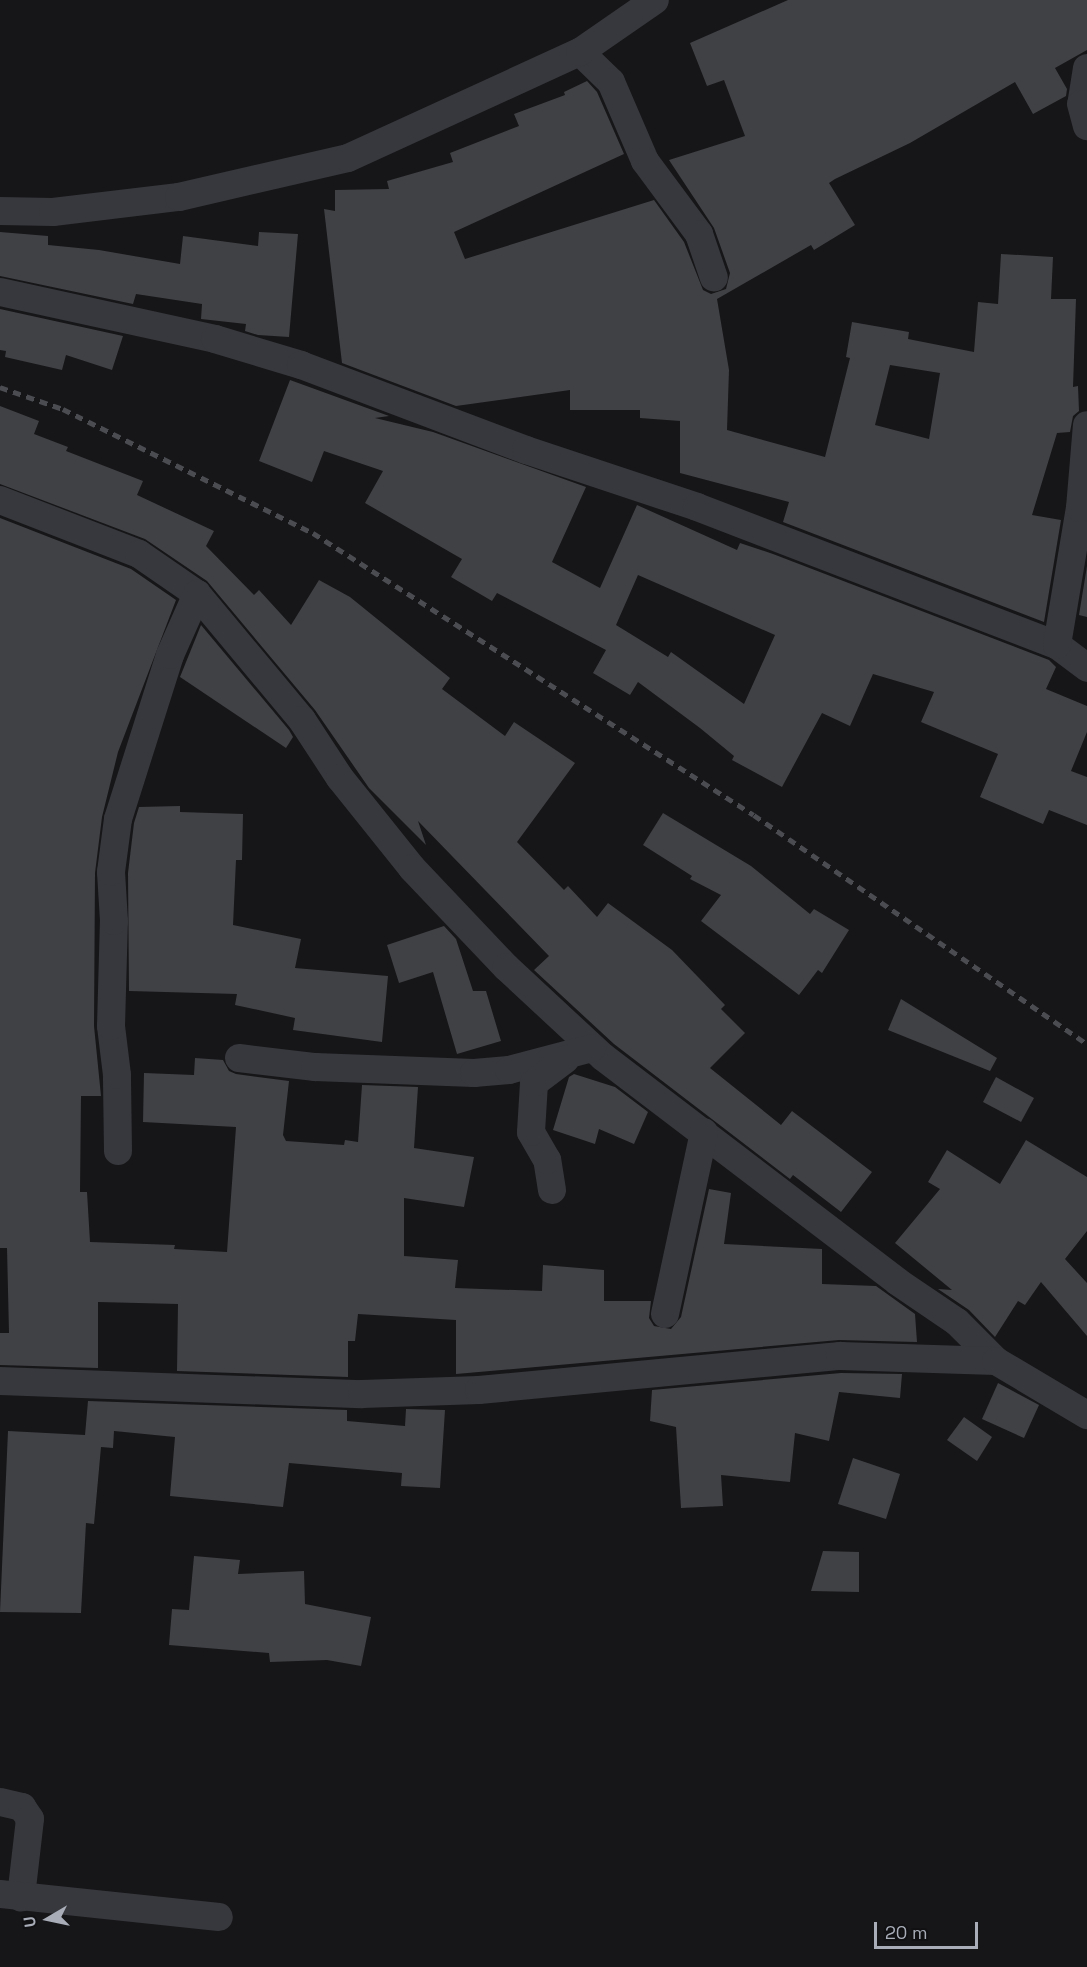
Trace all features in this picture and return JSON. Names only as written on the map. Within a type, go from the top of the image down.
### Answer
[{"type":"street","points":[[0,211],[53,212],[179,197],[348,158],[580,52],[655,0]]},
{"type":"street","points":[[580,52],[611,82],[645,161],[699,234],[714,278]]},
{"type":"street","points":[[1087,68],[1082,104],[1087,126]]},
{"type":"street","points":[[0,292],[204,337],[301,365],[526,450],[697,507],[1057,645],[1087,668]]},
{"type":"street","points":[[1057,645],[1080,508],[1087,425]]},
{"type":"street","points":[[0,500],[139,554],[198,594],[302,720],[340,778],[412,868],[583,1051],[704,1132],[898,1282],[957,1322],[996,1361],[1087,1415]]},
{"type":"street","points":[[118,1151],[117,1075],[111,1026],[114,921],[111,872],[118,819],[170,656],[198,594]]},
{"type":"street","points":[[239,1058],[315,1067],[474,1073],[509,1070],[583,1051]]},
{"type":"street","points":[[552,1190],[548,1160],[531,1132],[534,1083],[583,1051]]},
{"type":"street","points":[[665,1314],[704,1132]]},
{"type":"street","points":[[0,1381],[362,1394],[479,1390],[840,1356],[996,1361]]},
{"type":"street","points":[[0,1802],[22,1807],[30,1819],[10,1896],[219,1917]]},
{"type":"building","points":[[788,0],[1087,0],[1087,50],[1055,68],[1067,89],[1066,96],[1033,114],[1015,82],[910,143],[835,179],[829,183],[855,225],[814,250],[811,245],[717,299],[729,370],[727,430],[825,457],[850,358],[846,357],[852,322],[909,332],[908,339],[974,352],[978,302],[998,304],[1001,254],[1053,257],[1051,299],[1076,299],[1073,387],[1078,386],[1079,411],[1073,416],[1070,432],[1057,433],[1032,515],[1061,520],[1044,622],[783,522],[789,502],[680,473],[680,421],[640,418],[640,410],[570,410],[570,390],[456,406],[342,363],[324,209],[335,211],[335,190],[389,189],[387,181],[453,162],[450,153],[519,126],[514,114],[565,95],[564,92],[587,81],[597,92],[624,154],[454,232],[465,259],[654,200],[684,242],[703,290],[711,294],[726,289],[730,273],[714,228],[669,160],[745,136],[724,80],[707,86],[690,43]],"holes":[[[890,365],[940,373],[929,439],[875,425]]]},
{"type":"building","points":[[0,232],[48,236],[48,245],[99,250],[180,264],[183,236],[258,246],[259,232],[298,234],[289,337],[258,335],[245,331],[246,324],[201,319],[202,304],[136,294],[133,304],[0,276]]},
{"type":"building","points":[[0,309],[123,336],[112,370],[66,355],[62,370],[5,357],[6,351],[0,350]]},
{"type":"building","points":[[290,380],[389,416],[375,418],[433,432],[586,487],[552,562],[600,588],[637,505],[737,550],[740,543],[773,554],[1049,660],[1056,667],[1046,689],[1087,706],[1087,732],[1071,771],[1087,777],[1087,825],[1049,810],[1043,824],[980,797],[998,754],[921,722],[934,692],[873,674],[850,726],[822,713],[782,787],[732,760],[734,756],[638,682],[630,695],[593,673],[606,650],[497,593],[492,601],[451,577],[462,559],[365,503],[383,471],[324,451],[312,482],[259,461]],"holes":[[[638,575],[775,635],[744,704],[671,652],[668,657],[616,625]]]},
{"type":"building","points":[[0,406],[39,421],[34,434],[68,447],[66,451],[143,481],[137,495],[214,531],[206,546],[254,595],[259,590],[291,625],[319,580],[350,597],[450,678],[442,689],[505,736],[514,722],[575,763],[517,842],[564,890],[568,886],[597,917],[608,903],[672,950],[725,1005],[721,1009],[745,1033],[710,1068],[781,1125],[792,1111],[872,1172],[841,1212],[793,1175],[790,1179],[614,1044],[534,970],[549,956],[418,821],[426,845],[369,788],[315,710],[207,581],[145,539],[0,484]]},
{"type":"building","points":[[0,518],[131,569],[176,600],[118,752],[102,817],[95,873],[94,1026],[101,1096],[81,1096],[80,1192],[87,1192],[90,1242],[175,1245],[174,1249],[227,1252],[236,1127],[143,1122],[144,1073],[194,1075],[195,1058],[223,1060],[229,1071],[236,1074],[289,1081],[283,1135],[286,1141],[344,1145],[345,1140],[358,1142],[362,1085],[418,1087],[414,1148],[474,1157],[464,1207],[404,1198],[404,1256],[458,1260],[455,1288],[542,1291],[543,1265],[604,1270],[604,1301],[651,1301],[649,1318],[654,1326],[671,1329],[681,1317],[709,1189],[731,1193],[724,1244],[822,1249],[822,1284],[876,1286],[915,1314],[917,1342],[839,1340],[456,1374],[456,1320],[358,1314],[355,1341],[348,1341],[348,1377],[177,1371],[178,1304],[98,1302],[98,1368],[0,1365],[0,1333],[9,1333],[7,1248],[0,1248]]},
{"type":"building","points":[[1087,566],[1087,617],[1079,615]]},
{"type":"building","points":[[201,625],[289,730],[293,737],[286,748],[180,677]]},
{"type":"building","points":[[180,806],[180,812],[243,814],[242,860],[236,860],[233,925],[301,939],[295,968],[388,976],[382,1042],[293,1030],[295,1018],[235,1005],[237,994],[129,991],[128,873],[134,823],[139,807]]},
{"type":"building","points":[[663,813],[751,866],[810,914],[814,909],[849,930],[822,973],[818,970],[799,995],[701,921],[721,895],[690,879],[692,876],[643,845]]},
{"type":"building","points":[[444,926],[456,939],[473,991],[486,991],[501,1041],[457,1054],[433,972],[399,983],[387,945]]},
{"type":"building","points":[[901,999],[997,1058],[990,1071],[888,1030]]},
{"type":"building","points":[[574,1074],[615,1087],[648,1112],[634,1144],[599,1129],[595,1144],[553,1130],[569,1077]]},
{"type":"building","points":[[996,1077],[1034,1098],[1021,1122],[983,1102]]},
{"type":"building","points":[[1026,1140],[1087,1177],[1087,1231],[1065,1259],[1087,1283],[1087,1336],[1041,1282],[1025,1305],[1018,1301],[995,1337],[969,1310],[938,1289],[952,1290],[895,1243],[940,1189],[928,1182],[947,1150],[1000,1184]]},
{"type":"building","points":[[841,1373],[902,1374],[900,1398],[839,1392],[829,1441],[795,1433],[790,1482],[721,1475],[723,1506],[681,1508],[676,1427],[650,1421],[652,1390]]},
{"type":"building","points":[[998,1383],[1039,1405],[1024,1438],[982,1419]]},
{"type":"building","points":[[88,1401],[347,1410],[347,1421],[405,1426],[406,1409],[445,1410],[440,1488],[401,1486],[402,1473],[289,1463],[283,1507],[170,1496],[175,1437],[114,1431],[113,1448],[101,1447],[94,1524],[86,1523],[81,1613],[0,1612],[8,1431],[85,1435]]},
{"type":"building","points":[[964,1417],[992,1437],[977,1461],[947,1440]]},
{"type":"building","points":[[853,1458],[900,1474],[886,1519],[838,1504]]},
{"type":"building","points":[[823,1551],[859,1552],[859,1592],[811,1591]]},
{"type":"building","points":[[194,1556],[240,1560],[238,1574],[304,1571],[305,1604],[371,1617],[361,1666],[327,1660],[270,1662],[269,1653],[169,1645],[172,1609],[189,1610]]},
{"type":"railway","points":[[0,387],[63,409],[313,533],[754,815],[1087,1044]]}]
